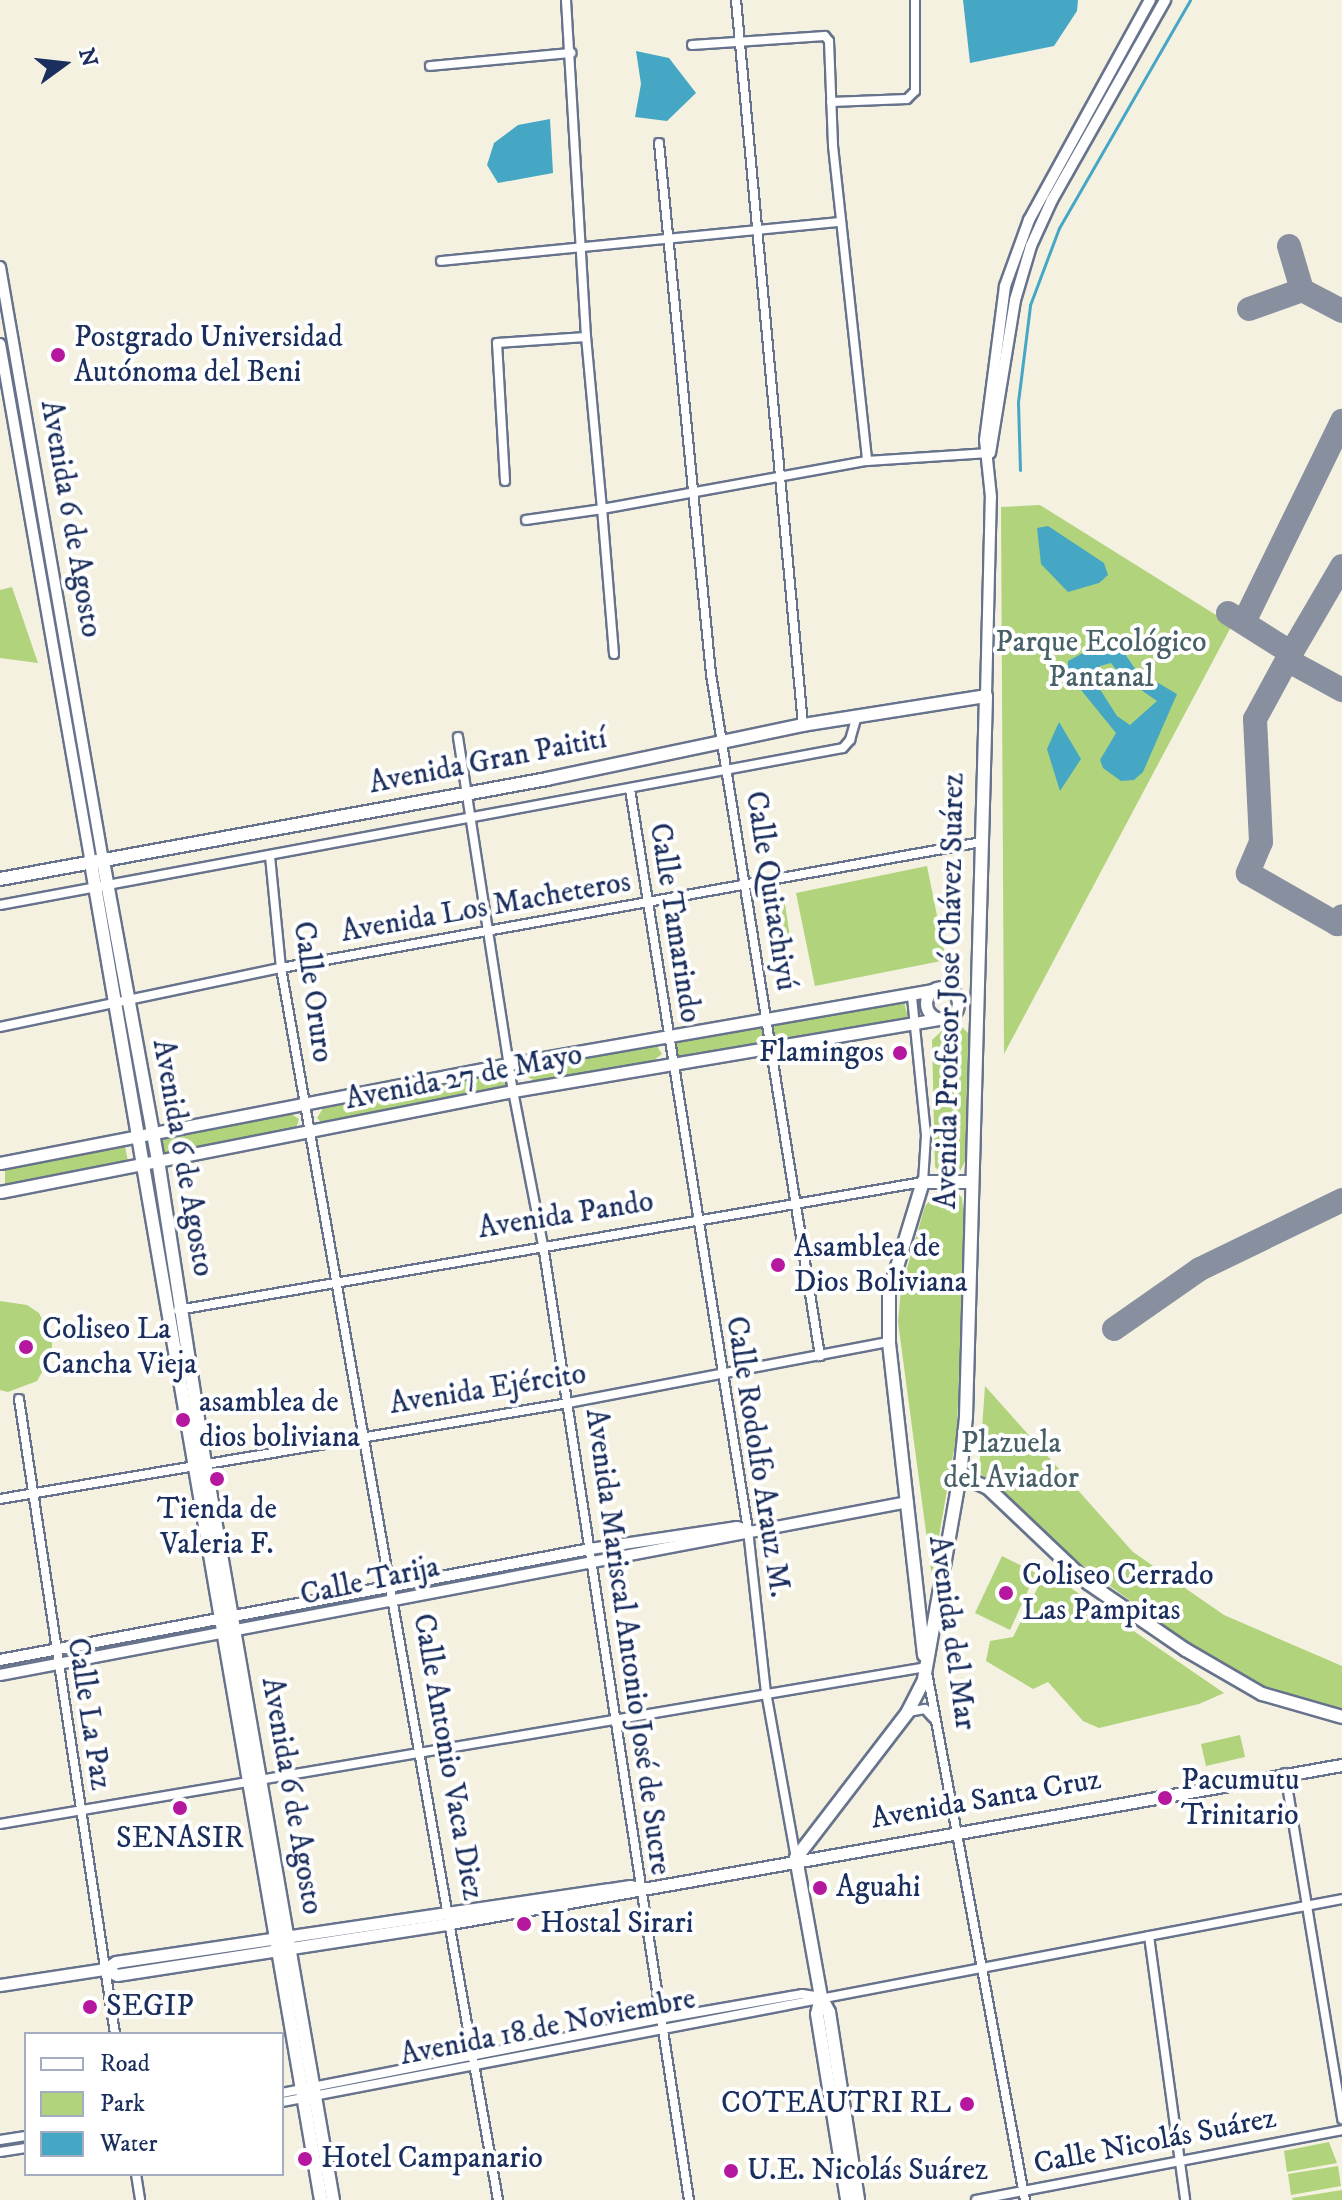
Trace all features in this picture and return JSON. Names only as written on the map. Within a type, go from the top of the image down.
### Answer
[{"type":"main road","name":"Avenida Gran Paitití","points":[[0,879],[468,792],[803,725],[986,696]]},
{"type":"main road","name":"Avenida Profesor José Chávez Suárez","points":[[796,1858],[908,1712],[926,1667],[960,1475],[986,696]]},
{"type":"main road","name":"Avenida 6 de Agosto","points":[[97,862],[114,1004],[138,1138],[175,1310]]},
{"type":"main road","name":"Avenida 6 de Agosto","points":[[101,886],[154,1134],[175,1310],[222,1634],[254,1780],[283,1943],[308,2092],[321,2200]]},
{"type":"main road","points":[[957,999],[954,1014],[940,1019],[926,1004],[932,990],[947,988],[957,999],[976,1000]]},
{"type":"main road","name":"Avenida 27 de Mayo","points":[[0,1163],[509,1064],[767,1018],[912,996],[932,990]]},
{"type":"main road","name":"Avenida 27 de Mayo","points":[[0,1192],[144,1162],[311,1134],[513,1091],[940,1019]]},
{"type":"main road","name":"Avenida Pando","points":[[923,1182],[972,1182]]},
{"type":"main road","name":"Avenida del Mar","points":[[923,1182],[889,1293],[889,1342],[926,1667]]},
{"type":"main road","name":"Avenida 6 de Agosto","points":[[199,1464],[237,1633],[254,1780]]},
{"type":"main road","points":[[960,1475],[988,1488],[1088,1583],[1186,1650],[1262,1694],[1342,1717]]},
{"type":"main road","points":[[916,1587],[925,1600],[940,1591]]},
{"type":"main road","name":"Avenida Santa Cruz","points":[[0,1985],[105,1969],[116,1962],[283,1943],[640,1888],[954,1830],[1342,1765]]},
{"type":"main road","points":[[796,1858],[821,1997],[829,2012],[858,2200]]},
{"type":"main road","points":[[821,1997],[817,2014],[847,2200]]},
{"type":"main road","name":"Avenida 6 de Agosto","points":[[308,2092],[333,2200]]},
{"type":"street","points":[[566,0],[583,245],[586,337],[614,654]]},
{"type":"street","points":[[736,0],[783,476],[803,725]]},
{"type":"street","points":[[831,102],[907,99],[915,91],[915,0]]},
{"type":"street","points":[[990,453],[985,440],[989,379],[1015,256],[1034,211],[1150,0]]},
{"type":"street","points":[[986,696],[990,453],[1015,300],[1031,246],[1165,0]]},
{"type":"street","points":[[692,45],[825,36],[867,461]]},
{"type":"street","points":[[430,66],[571,53]]},
{"type":"street","name":"Calle Quitachiyú","points":[[659,143],[692,493],[721,743],[820,1356]]},
{"type":"street","points":[[441,261],[841,222]]},
{"type":"street","name":"Avenida 6 de Agosto","points":[[0,267],[17,404],[84,751],[97,862]]},
{"type":"street","points":[[505,481],[497,343],[586,337]]},
{"type":"street","name":"Avenida 6 de Agosto","points":[[0,344],[17,404]]},
{"type":"street","points":[[526,520],[867,461],[990,453]]},
{"type":"street","name":"Avenida 6 de Agosto","points":[[32,488],[72,752],[97,862]]},
{"type":"street","points":[[0,905],[843,748],[857,716]]},
{"type":"street","name":"Avenida Mariscal Antonio José de Sucre","points":[[458,737],[513,1091],[543,1245],[568,1403],[613,1718],[689,2200]]},
{"type":"street","points":[[72,752],[84,751]]},
{"type":"street","name":"Calle Tamarindo","points":[[630,789],[671,1063]]},
{"type":"street","name":"Avenida Los Macheteros","points":[[0,1027],[281,968],[645,905],[981,842]]},
{"type":"street","name":"Calle Oruro","points":[[270,856],[281,968],[311,1134]]},
{"type":"street","name":"Avenida del Mar","points":[[912,996],[926,1135],[923,1182]]},
{"type":"street","name":"Calle Rodolfo Arauz M.","points":[[671,1063],[720,1375],[748,1530],[766,1692],[796,1858]]},
{"type":"street","name":"Calle Antonio Vaca Diez","points":[[311,1134],[366,1433],[498,2200]]},
{"type":"street","name":"Avenida Pando","points":[[175,1310],[923,1182]]},
{"type":"street","name":"Avenida Ejército","points":[[0,1499],[366,1433],[568,1403],[889,1342]]},
{"type":"street","name":"Calle La Paz","points":[[19,1399],[53,1649],[115,2032]]},
{"type":"street","name":"Calle Tarija","points":[[0,1660],[234,1619],[392,1586],[737,1527],[748,1530],[908,1502]]},
{"type":"street","name":"Calle Tarija","points":[[0,1675],[395,1602],[591,1554]]},
{"type":"street","points":[[0,1824],[926,1667]]},
{"type":"street","name":"Avenida del Mar","points":[[926,1667],[1024,2196]]},
{"type":"street","points":[[908,1712],[925,1709],[935,1722]]},
{"type":"street","points":[[1285,1773],[1342,2119]]},
{"type":"street","name":"Avenida 18 de Noviembre","points":[[284,2093],[475,2068],[821,1997],[1342,1899]]},
{"type":"street","points":[[1149,1936],[1185,2200]]},
{"type":"street","name":"Avenida 18 de Noviembre","points":[[284,2101],[308,2092],[659,2019],[802,1994],[821,1997]]},
{"type":"street","name":"Calle Nicolás Suárez","points":[[976,2200],[1024,2196],[1342,2130]]},
{"type":"street","points":[[0,2140],[24,2136]]},
{"type":"street","points":[[0,2152],[24,2148]]},
{"type":"street","points":[[136,2176],[140,2200]]},
{"type":"green space","name":"Parque Ecológico Pantanal","points":[[1040,505],[1232,625],[1004,1054],[1001,507]]},
{"type":"green space","points":[[12,587],[38,663],[0,658],[0,590]]},
{"type":"green space","points":[[927,866],[946,960],[815,986],[796,893]]},
{"type":"green space","points":[[784,898],[790,937],[769,940],[762,902]]},
{"type":"green space","points":[[903,998],[909,1022],[773,1044],[772,1021]]},
{"type":"green space","points":[[763,1023],[766,1046],[675,1059],[671,1039]]},
{"type":"green space","points":[[961,1026],[974,1039],[968,1156],[960,1171],[942,1174],[935,1167],[932,1040],[946,1027]]},
{"type":"green space","points":[[655,1043],[662,1054],[649,1064],[535,1081],[528,1077],[531,1063]]},
{"type":"green space","points":[[498,1073],[507,1079],[506,1088],[322,1123],[317,1118],[325,1105]]},
{"type":"green space","points":[[291,1114],[299,1119],[296,1129],[162,1156],[158,1138]]},
{"type":"green space","points":[[125,1146],[128,1162],[9,1187],[5,1183],[5,1166]]},
{"type":"green space","points":[[954,1188],[962,1198],[964,1218],[957,1432],[932,1577],[898,1322],[901,1289],[925,1206],[941,1189]]},
{"type":"green space","name":"Coliseo La Cancha Vieja","points":[[0,1301],[27,1305],[39,1313],[52,1339],[52,1355],[37,1381],[8,1392],[0,1390]]},
{"type":"green space","name":"Plazuela del Aviador","points":[[985,1386],[1133,1552],[1224,1615],[1342,1666],[1342,1713],[1262,1689],[1212,1661],[1045,1538],[979,1472]]},
{"type":"green space","name":"Coliseo Cerrado Las Pampitas","points":[[1002,1556],[1036,1573],[1010,1630],[975,1613]]},
{"type":"green space","points":[[1046,1571],[1224,1693],[1199,1704],[1099,1728],[1083,1721],[1048,1682],[1033,1689],[986,1661],[990,1641],[1013,1637]]},
{"type":"green space","points":[[1240,1735],[1245,1757],[1206,1766],[1201,1744]]},
{"type":"green space","points":[[1329,2142],[1337,2163],[1287,2172],[1284,2151]]},
{"type":"green space","points":[[1338,2166],[1341,2186],[1291,2195],[1288,2174]]},
{"type":"green space","points":[[1342,2190],[1342,2200],[1292,2198]]},
{"type":"water","points":[[963,0],[1078,0],[1077,11],[1054,46],[970,63]]},
{"type":"water","points":[[636,51],[669,58],[696,93],[667,121],[635,117],[641,84]]},
{"type":"water","points":[[550,119],[553,173],[498,183],[487,165],[494,143],[518,125]]},
{"type":"water","points":[[1048,526],[1104,563],[1108,575],[1099,583],[1068,592],[1041,564],[1037,528]]},
{"type":"water","points":[[1096,635],[1113,637],[1136,670],[1177,694],[1143,772],[1134,780],[1121,781],[1103,768],[1100,760],[1116,733],[1068,674],[1068,661],[1083,653]],"holes":[[[1111,663],[1121,676],[1157,701],[1130,725],[1117,716],[1094,680],[1100,666]]]},
{"type":"water","points":[[1059,722],[1081,759],[1060,791],[1047,749]]},
{"type":"waterway","points":[[1020,470],[1018,402],[1030,305],[1059,228],[1190,0]]},
{"type":"taxiway","points":[[1289,246],[1302,290],[1342,311]]},
{"type":"taxiway","points":[[1249,309],[1302,290]]},
{"type":"taxiway","points":[[1244,622],[1342,421]]},
{"type":"taxiway","points":[[1342,566],[1287,660],[1342,690]]},
{"type":"taxiway","points":[[1228,613],[1290,652]]},
{"type":"taxiway","points":[[1287,660],[1255,719],[1261,842],[1248,873],[1337,924],[1342,916]]},
{"type":"taxiway","points":[[1114,1329],[1200,1269],[1342,1200]]},
{"type":"place","name":"Postgrado Universidad Autónoma del Beni","points":[[58,355]]},
{"type":"place","name":"Flamingos","points":[[900,1053]]},
{"type":"place","name":"Asamblea de Dios Boliviana","points":[[778,1265]]},
{"type":"place","name":"Coliseo La Cancha Vieja","points":[[26,1347]]},
{"type":"place","name":"asamblea de dios boliviana","points":[[183,1420]]},
{"type":"place","name":"Tienda de Valeria F.","points":[[217,1479]]},
{"type":"place","name":"Coliseo Cerrado Las Pampitas","points":[[1006,1593]]},
{"type":"place","name":"Pacumutu Trinitario","points":[[1165,1798]]},
{"type":"place","name":"SENASIR","points":[[180,1808]]},
{"type":"place","name":"Aguahi","points":[[820,1888]]},
{"type":"place","name":"Hostal Sirari","points":[[524,1924]]},
{"type":"place","name":"SEGIP","points":[[90,2007]]},
{"type":"place","name":"COTEAUTRI RL","points":[[967,2104]]},
{"type":"place","name":"Hotel Campanario","points":[[305,2159]]},
{"type":"place","name":"U.E. Nicolás Suárez","points":[[731,2171]]}]
